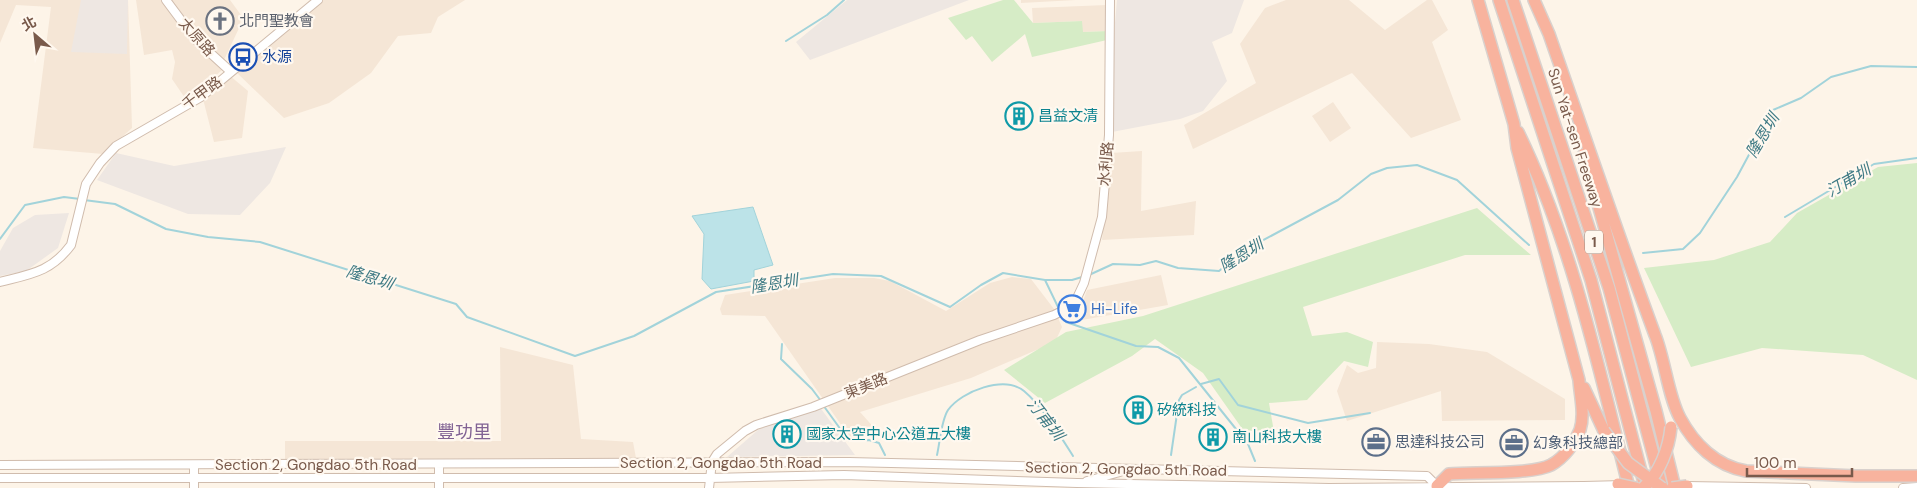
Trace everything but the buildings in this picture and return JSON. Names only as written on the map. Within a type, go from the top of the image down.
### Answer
[{"type":"highway","points":[[1478,0],[1514,124],[1524,144],[1573,275],[1604,384],[1623,486],[1650,486]]},
{"type":"highway","name":"Sun Yat-sen Freeway","points":[[1499,0],[1591,280],[1650,486]]},
{"type":"highway","name":"Sun Yat-sen Freeway","points":[[1513,0],[1609,288],[1650,486]]},
{"type":"highway","points":[[1534,0],[1572,99],[1661,351],[1675,406],[1680,419],[1694,439],[1713,458],[1729,468],[1765,472],[1917,476]]},
{"type":"highway","points":[[1572,99],[1589,174],[1656,412],[1674,488],[1687,486]]},
{"type":"highway","points":[[1437,486],[1449,474],[1535,470],[1551,465],[1574,443],[1580,428],[1583,408],[1579,380],[1516,148],[1514,124]]},
{"type":"highway","points":[[1650,486],[1663,460],[1669,442],[1671,427],[1670,401],[1661,351]]},
{"type":"highway","points":[[1579,380],[1604,430],[1628,463],[1650,486]]},
{"type":"street","name":"太原路","points":[[166,0],[195,39],[230,71]]},
{"type":"street","name":"千甲路","points":[[0,282],[37,273],[53,264],[71,245],[86,184],[100,163],[116,146],[201,97],[230,71],[318,0]]},
{"type":"street","name":"水利路","points":[[1066,309],[1077,298],[1084,282],[1102,217],[1109,136],[1110,0]]},
{"type":"street","name":"東美路","points":[[712,462],[733,441],[756,425],[822,404],[980,340],[1054,315],[1066,309]]},
{"type":"street","points":[[709,488],[712,462]]},
{"type":"street","name":"Section 2, Gongdao 5th Road","points":[[0,465],[194,466],[849,462],[1427,476],[1437,486]]},
{"type":"street","points":[[439,465],[439,488]]},
{"type":"street","points":[[194,466],[194,488]]},
{"type":"street","points":[[1077,483],[1129,470]]},
{"type":"street","name":"Section 2, Gongdao 5th Road","points":[[0,478],[710,478],[844,476],[1329,488],[1623,486]]},
{"type":"street","points":[[1650,486],[1806,488]]},
{"type":"street","points":[[1903,488],[1917,487]]},
{"type":"shaded area","points":[[0,0],[128,0],[132,128],[103,154],[33,148],[51,7],[16,5],[0,43]]},
{"type":"shaded area","points":[[81,0],[128,0],[127,54],[71,52]]},
{"type":"shaded area","points":[[136,0],[230,0],[241,15],[240,26],[224,60],[222,70],[187,101],[172,79],[175,62],[172,50],[144,55]]},
{"type":"shaded area","points":[[321,0],[465,0],[438,17],[431,33],[398,36],[371,73],[329,103],[284,118],[236,72]]},
{"type":"shaded area","points":[[847,0],[969,0],[810,60],[796,42]]},
{"type":"shaded area","points":[[1021,0],[1076,0],[1021,3]]},
{"type":"shaded area","points":[[1117,0],[1244,0],[1232,33],[1212,42],[1227,81],[1203,111],[1180,119],[1112,132],[1112,57]]},
{"type":"shaded area","points":[[1286,0],[1349,0],[1385,30],[1427,0],[1432,0],[1448,30],[1432,42],[1461,120],[1411,138],[1352,73],[1193,149],[1184,125],[1256,83],[1240,44],[1265,8]]},
{"type":"shaded area","points":[[1107,5],[1108,31],[1082,32],[1082,21],[1033,23],[1032,8]]},
{"type":"shaded area","points":[[229,75],[248,91],[242,138],[214,142],[203,99]]},
{"type":"shaded area","points":[[1333,102],[1351,128],[1330,142],[1312,116]]},
{"type":"shaded area","points":[[286,147],[270,183],[240,215],[188,214],[97,180],[116,153],[174,166]]},
{"type":"shaded area","points":[[1142,151],[1141,211],[1196,201],[1194,235],[1102,240],[1111,153]]},
{"type":"shaded area","points":[[69,213],[58,248],[26,271],[0,276],[0,251],[13,228],[35,215]]},
{"type":"shaded area","points":[[1161,275],[1168,305],[1076,321],[1087,290]]},
{"type":"shaded area","points":[[1012,277],[1031,279],[1054,309],[1062,327],[1055,342],[971,378],[860,412],[877,431],[851,439],[765,316],[722,315],[720,309],[725,295],[835,278],[874,278],[890,281],[946,311],[990,283]]},
{"type":"shaded area","points":[[1377,342],[1429,344],[1487,352],[1565,399],[1565,420],[1442,421],[1441,391],[1347,421],[1337,391],[1347,365],[1358,373],[1376,368]]},
{"type":"shaded area","points":[[500,347],[573,365],[581,439],[633,442],[636,458],[285,459],[285,441],[501,441]]},
{"type":"shaded area","points":[[819,406],[855,455],[727,457],[758,430],[769,424]]},
{"type":"green space","points":[[1003,0],[1014,0],[1033,23],[1082,21],[1083,32],[1108,31],[1107,40],[1032,57],[1025,34],[992,62],[972,36],[966,40],[948,18]]},
{"type":"green space","points":[[1917,163],[1917,380],[1863,355],[1762,348],[1691,367],[1644,268],[1714,260],[1770,242],[1797,213],[1878,167]]},
{"type":"green space","points":[[1477,208],[1531,255],[1465,255],[1303,307],[1312,336],[1347,332],[1373,342],[1368,367],[1344,361],[1307,400],[1269,403],[1274,432],[1248,437],[1203,373],[1155,339],[1132,356],[1045,403],[1004,370],[1066,332],[1143,316]]},
{"type":"water","points":[[753,207],[773,265],[754,270],[754,281],[711,289],[702,279],[704,234],[692,216]]},
{"type":"waterway","points":[[786,41],[827,15],[844,0]]},
{"type":"waterway","name":"隆恩圳","points":[[1643,253],[1683,249],[1700,233],[1737,177],[1773,110],[1801,98],[1831,77],[1871,66],[1917,67]]},
{"type":"waterway","name":"汀甫圳","points":[[1785,217],[1874,164],[1917,158]]},
{"type":"waterway","name":"隆恩圳","points":[[1089,275],[1113,264],[1140,265],[1156,261],[1178,268],[1219,271],[1243,251],[1338,200],[1371,174],[1387,168],[1417,165],[1457,180],[1529,245]]},
{"type":"waterway","name":"隆恩圳","points":[[0,239],[25,205],[64,197],[80,199]]},
{"type":"waterway","name":"隆恩圳","points":[[84,200],[115,204],[166,229],[208,237],[260,242],[456,304],[467,317],[575,356],[634,336],[716,292],[833,274],[881,276],[950,307],[981,285],[1003,273],[1045,280],[1072,280],[1082,277]]},
{"type":"waterway","points":[[1045,280],[1059,309]]},
{"type":"waterway","points":[[1062,313],[1066,322],[1136,346],[1158,347],[1179,358],[1248,444],[1255,461]]},
{"type":"waterway","points":[[782,344],[781,359],[812,389],[821,401]]},
{"type":"waterway","name":"汀甫圳","points":[[1201,384],[1219,379],[1238,405],[1308,423],[1370,413]]},
{"type":"waterway","name":"汀甫圳","points":[[937,455],[944,420],[948,410],[954,403],[973,391],[984,387],[1006,385],[1016,386],[1031,397],[1051,422],[1073,456]]},
{"type":"waterway","name":"汀甫圳","points":[[1171,455],[1179,400],[1182,395],[1196,387]]},
{"type":"waterway","points":[[823,405],[849,441],[869,440],[879,443],[885,455]]},
{"type":"place","name":"北門聖教會","points":[[220,21]]},
{"type":"place","name":"水源","points":[[243,57]]},
{"type":"place","name":"昌益文清","points":[[1019,116]]},
{"type":"place","name":"Hi-Life","points":[[1072,309]]},
{"type":"place","name":"矽統科技","points":[[1138,410]]},
{"type":"place","name":"國家太空中心公道五大樓","points":[[787,434]]},
{"type":"place","name":"南山科技大樓","points":[[1213,437]]},
{"type":"place","name":"思達科技公司","points":[[1376,442]]},
{"type":"place","name":"幻象科技總部","points":[[1514,443]]},
{"type":"district","name":"豐功里","points":[[464,432]]}]
